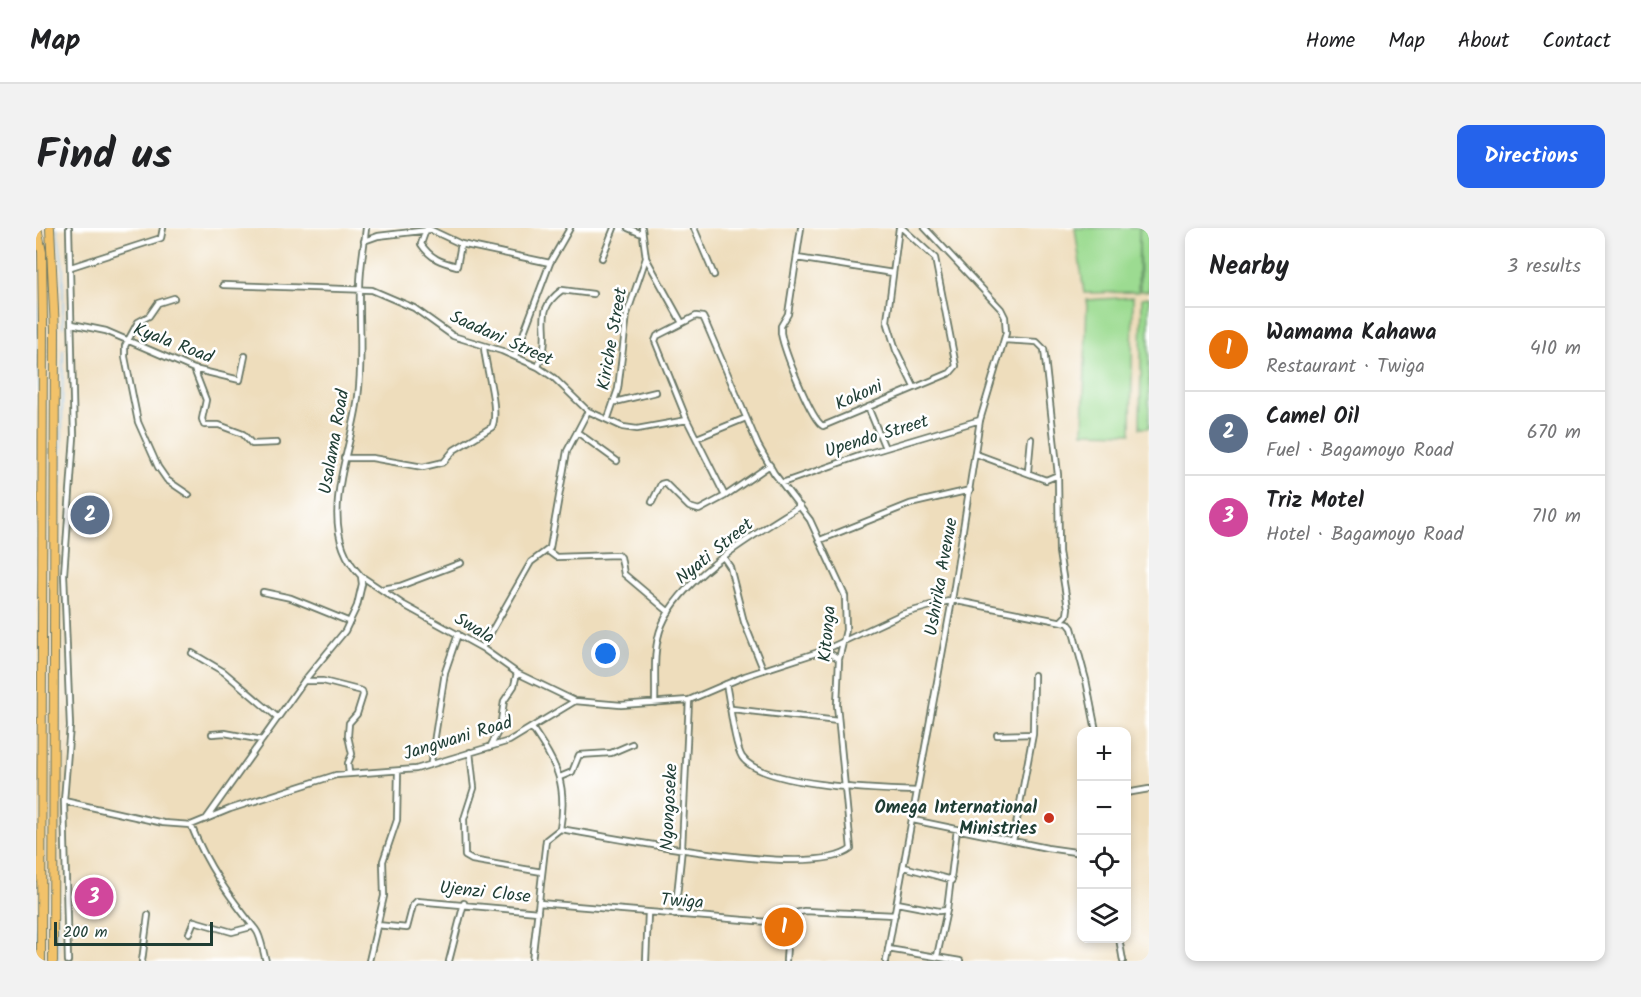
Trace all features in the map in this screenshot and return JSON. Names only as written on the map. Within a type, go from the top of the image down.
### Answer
[{"type":"highway","points":[[37,228],[42,252],[43,322],[38,912],[41,961]]},
{"type":"highway","points":[[50,228],[55,330],[53,961]]},
{"type":"street","points":[[68,961],[64,801],[70,726],[64,574],[74,437],[69,228]]},
{"type":"street","points":[[71,267],[161,238],[163,228]]},
{"type":"street","name":"Usalama Road","points":[[362,576],[347,557],[340,533],[338,504],[344,458],[358,396],[360,287],[366,228]]},
{"type":"street","points":[[515,356],[550,263],[570,228]]},
{"type":"street","points":[[602,258],[614,228]]},
{"type":"street","points":[[628,228],[642,234]]},
{"type":"street","name":"Kiriche Street","points":[[608,418],[615,402],[627,314],[646,258],[642,228]]},
{"type":"street","points":[[694,228],[714,275]]},
{"type":"street","name":"Kokoni","points":[[801,228],[788,314],[781,326],[781,333],[799,384],[817,422],[823,426],[950,373],[956,362],[935,258],[900,228]]},
{"type":"street","points":[[900,228],[887,321],[899,356],[914,387]]},
{"type":"street","name":"Ushirika Avenue","points":[[886,961],[952,600],[980,420],[1007,325],[1001,309],[925,228]]},
{"type":"street","points":[[364,241],[378,236],[427,229],[461,244],[550,263]]},
{"type":"street","points":[[427,229],[422,244],[429,255],[440,262],[457,266],[461,244]]},
{"type":"street","points":[[646,258],[682,323],[657,336],[655,341],[687,420],[725,496]]},
{"type":"street","points":[[797,258],[893,273]]},
{"type":"street","name":"Saadani Street","points":[[223,285],[360,287],[414,308],[453,336],[515,356],[538,367],[554,378],[588,411],[608,418],[622,427],[637,429],[687,420]]},
{"type":"street","points":[[538,367],[544,350],[543,318],[549,302],[562,290],[592,294]]},
{"type":"street","points":[[174,298],[155,306],[148,316],[138,322],[127,341],[124,357],[138,422],[163,475],[189,495]]},
{"type":"street","name":"Kitonga","points":[[560,829],[682,848],[783,860],[845,854],[851,849],[838,721],[839,659],[846,620],[845,596],[820,540],[800,506],[770,465],[746,418],[703,317],[696,316],[682,323]]},
{"type":"street","name":"Kyala Road","points":[[72,324],[106,332],[194,369],[240,381],[245,356]]},
{"type":"street","points":[[1004,340],[1037,342],[1044,350],[1058,475],[1059,552],[1068,608],[1067,615],[1062,620]]},
{"type":"street","points":[[344,458],[372,458],[423,468],[444,462],[454,450],[492,427],[494,421],[484,346]]},
{"type":"street","points":[[194,369],[206,400],[202,418],[204,425],[219,425],[243,434],[245,439],[252,444],[277,443]]},
{"type":"street","points":[[615,402],[656,392]]},
{"type":"street","points":[[868,407],[885,448]]},
{"type":"street","points":[[548,551],[567,451],[588,411]]},
{"type":"street","points":[[697,438],[746,418]]},
{"type":"street","name":"Upendo Street","points":[[782,483],[885,448],[980,420]]},
{"type":"street","points":[[577,432],[618,461]]},
{"type":"street","points":[[1028,471],[1031,440]]},
{"type":"street","points":[[976,454],[1028,471],[1046,480],[1058,475]]},
{"type":"street","points":[[652,502],[661,484],[665,483],[695,510],[708,506],[770,465]]},
{"type":"street","points":[[820,540],[910,504],[970,490]]},
{"type":"street","name":"Nyati Street","points":[[655,703],[656,647],[661,627],[669,612],[698,579],[724,558],[800,506]]},
{"type":"street","points":[[482,648],[519,580],[539,552],[548,551],[556,557],[617,555],[621,557],[624,574],[669,612]]},
{"type":"street","points":[[724,558],[730,567],[744,622],[763,669]]},
{"type":"street","points":[[382,589],[400,586],[460,563]]},
{"type":"street","points":[[204,821],[277,717],[350,622],[360,596],[362,576]]},
{"type":"street","name":"Swala","points":[[362,576],[404,605],[482,648],[517,673],[575,701]]},
{"type":"street","points":[[264,592],[291,598],[350,622]]},
{"type":"street","points":[[575,701],[621,705],[689,700],[763,669],[825,650],[902,614],[952,600],[1062,620],[1072,627],[1095,727]]},
{"type":"street","points":[[431,762],[445,672],[458,634]]},
{"type":"street","points":[[825,650],[839,659]]},
{"type":"street","points":[[192,653],[224,672],[277,717]]},
{"type":"street","points":[[490,747],[500,728],[504,701],[514,686],[517,673]]},
{"type":"street","points":[[1013,842],[1032,734],[1034,675]]},
{"type":"street","points":[[304,681],[323,681],[362,691],[363,695],[357,714],[349,723],[348,736],[352,754],[348,763],[349,773]]},
{"type":"street","points":[[726,684],[738,748],[747,764],[765,772],[805,782],[917,791]]},
{"type":"street","name":"Ngongoseke","points":[[675,915],[682,848],[689,700]]},
{"type":"street","name":"Jangwani Road","points":[[64,801],[163,823],[191,825],[230,809],[349,773],[416,769],[431,762],[509,741],[575,701]]},
{"type":"street","points":[[732,709],[838,721]]},
{"type":"street","points":[[532,728],[560,777],[564,809],[560,829],[546,840],[532,961]]},
{"type":"street","points":[[212,734],[225,733],[262,740]]},
{"type":"street","points":[[997,735],[1032,734]]},
{"type":"street","points":[[560,777],[572,772],[579,755],[611,753],[632,744]]},
{"type":"street","points":[[470,752],[474,788],[464,819],[465,856],[472,860],[542,872]]},
{"type":"street","points":[[369,961],[384,896],[383,861],[397,820],[398,771]]},
{"type":"street","points":[[1131,792],[1149,789]]},
{"type":"street","points":[[913,820],[1013,842],[1077,852]]},
{"type":"street","points":[[191,825],[214,876],[251,927],[256,930],[266,961]]},
{"type":"street","points":[[937,956],[952,880],[957,829]]},
{"type":"street","points":[[904,867],[952,880]]},
{"type":"street","name":"Ujenzi Close","points":[[377,925],[407,928],[413,905],[417,901],[464,903],[538,912]]},
{"type":"street","points":[[449,961],[464,903]]},
{"type":"street","name":"Twiga","points":[[539,903],[786,925]]},
{"type":"street","points":[[897,903],[939,911],[947,910]]},
{"type":"street","points":[[786,961],[788,932],[786,925],[796,913],[804,911],[895,915]]},
{"type":"street","points":[[646,961],[648,913]]},
{"type":"street","points":[[142,961],[148,915]]},
{"type":"street","points":[[189,933],[194,921],[232,932],[251,927]]},
{"type":"street","points":[[1120,943],[1124,961]]},
{"type":"street","points":[[888,949],[960,961]]},
{"type":"green space","points":[[1075,228],[1149,228],[1149,291],[1140,291],[1139,229],[1138,292],[1084,293]]},
{"type":"green space","points":[[1133,297],[1131,433],[1083,432],[1087,300]]},
{"type":"green space","points":[[1149,297],[1149,428],[1140,428],[1142,298]]},
{"type":"waterway","points":[[57,228],[63,268],[63,327]]},
{"type":"waterway","points":[[36,269],[39,392]]},
{"type":"waterway","points":[[61,484],[63,350]]},
{"type":"waterway","points":[[57,732],[58,656]]},
{"type":"waterway","points":[[57,900],[58,961]]},
{"type":"waterway","points":[[37,919],[37,961]]},
{"type":"place","name":"Camel Oil","points":[[90,515]]},
{"type":"place","name":"Omega International Ministries","points":[[1049,818]]},
{"type":"place","name":"Triz Motel","points":[[94,897]]},
{"type":"place","name":"Wamama Kahawa","points":[[784,927]]}]
